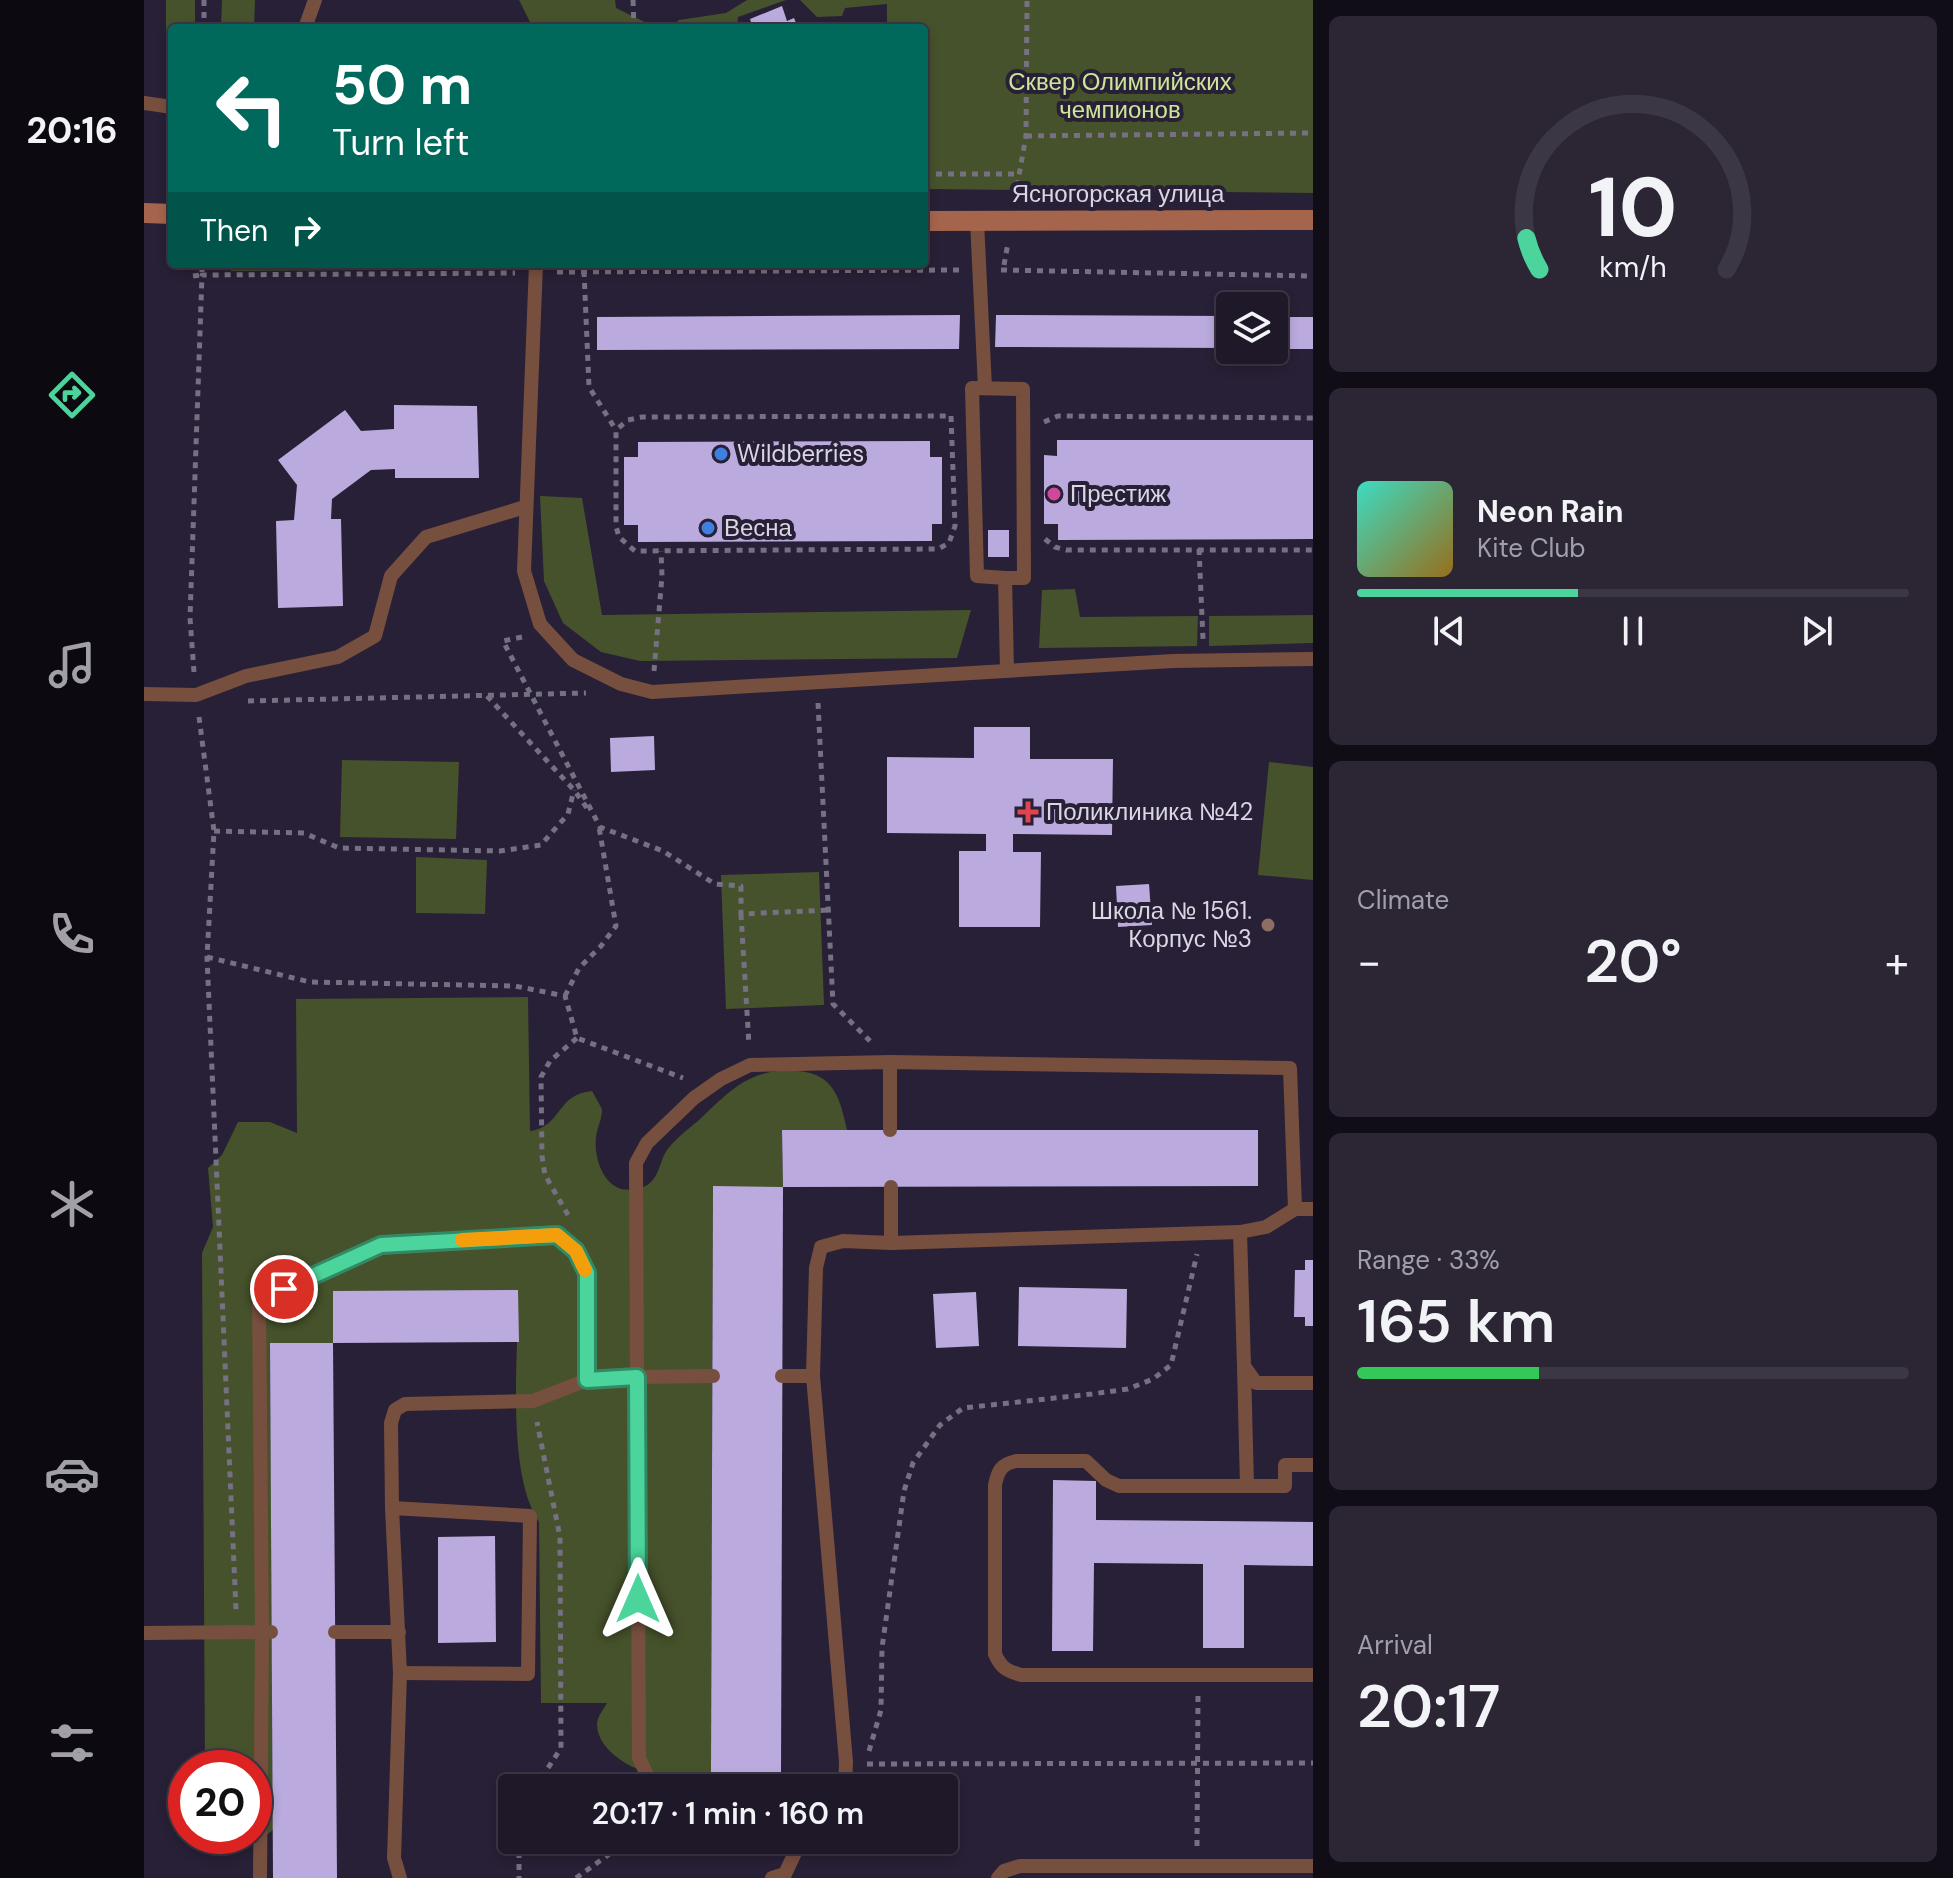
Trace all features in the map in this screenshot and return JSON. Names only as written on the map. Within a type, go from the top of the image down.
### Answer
[{"type":"main road","points":[[144,213],[168,214]]},
{"type":"main road","name":"Ясногорская улица","points":[[928,221],[1313,220]]},
{"type":"lane","points":[[306,24],[315,0]]},
{"type":"lane","points":[[144,103],[168,106]]},
{"type":"lane","points":[[977,221],[985,388]]},
{"type":"lane","points":[[536,269],[524,571],[540,624],[573,660],[621,684],[652,692],[1203,660],[1313,659]]},
{"type":"lane","points":[[972,388],[1023,389],[1024,578],[1005,578],[977,576],[972,388]]},
{"type":"lane","points":[[144,694],[196,695],[246,676],[338,657],[375,636],[391,576],[426,537],[525,507]]},
{"type":"lane","points":[[1005,578],[1007,670]]},
{"type":"lane","points":[[890,1062],[890,1130]]},
{"type":"lane","points":[[647,1774],[639,1758],[636,1163],[647,1143],[694,1098],[721,1079],[750,1065],[890,1062],[1290,1068],[1295,1209]]},
{"type":"lane","points":[[891,1187],[891,1243]]},
{"type":"lane","points":[[846,1774],[813,1376],[816,1268],[821,1247],[843,1241],[891,1243],[1240,1232],[1266,1227],[1295,1209],[1313,1209]]},
{"type":"lane","points":[[1240,1232],[1247,1486]]},
{"type":"lane","points":[[260,1878],[267,1632],[259,1300],[381,1245],[557,1235],[576,1251],[587,1273],[587,1380]]},
{"type":"lane","points":[[1244,1366],[1256,1383],[1313,1383]]},
{"type":"lane","points":[[400,1878],[394,1858],[400,1673],[392,1508],[391,1423],[395,1410],[405,1404],[533,1401],[587,1380],[713,1376]]},
{"type":"lane","points":[[782,1376],[813,1376]]},
{"type":"lane","points":[[1313,1465],[1285,1465],[1285,1486],[1119,1486],[1106,1480],[1086,1461],[1006,1463],[997,1472],[995,1654],[1006,1671],[1021,1675],[1313,1675]]},
{"type":"lane","points":[[392,1508],[530,1516],[528,1674],[400,1673]]},
{"type":"lane","points":[[144,1633],[267,1632]]},
{"type":"lane","points":[[335,1632],[399,1632]]},
{"type":"lane","points":[[772,1878],[785,1874],[794,1854]]},
{"type":"lane","points":[[998,1878],[1004,1871],[1020,1866],[1313,1866]]},
{"type":"path","points":[[204,0],[204,24]]},
{"type":"path","points":[[633,0],[634,24]]},
{"type":"path","points":[[1003,270],[1026,136],[1027,0]]},
{"type":"path","points":[[1026,136],[1313,133]]},
{"type":"path","points":[[928,174],[1019,174]]},
{"type":"path","points":[[202,268],[190,618],[196,695],[214,831],[207,957],[237,1631]]},
{"type":"path","points":[[193,276],[536,269],[1003,270],[1313,276]]},
{"type":"path","points":[[584,271],[589,387],[616,430],[616,526],[619,537],[635,551],[938,549],[949,543],[955,526],[951,416],[642,417],[628,420],[616,430]]},
{"type":"path","points":[[1038,431],[1044,422],[1058,416],[1313,418]]},
{"type":"path","points":[[1038,534],[1055,547],[1066,550],[1313,550]]},
{"type":"path","points":[[1199,549],[1203,660]]},
{"type":"path","points":[[652,692],[662,576],[661,551]]},
{"type":"path","points":[[547,632],[503,641],[600,827],[616,926],[579,968],[565,996],[577,1038]]},
{"type":"path","points":[[816,682],[833,1004],[890,1062]]},
{"type":"path","points":[[243,701],[584,693],[621,684]]},
{"type":"path","points":[[487,696],[574,790],[600,827],[663,851],[715,884],[741,886],[750,1065]]},
{"type":"path","points":[[214,831],[304,833],[339,848],[500,851],[541,845],[568,814],[574,790]]},
{"type":"path","points":[[741,914],[829,910]]},
{"type":"path","points":[[207,957],[310,982],[515,986],[565,996]]},
{"type":"path","points":[[577,1038],[673,1073],[690,1083],[694,1098]]},
{"type":"path","points":[[576,1251],[568,1215],[545,1175],[541,1077],[550,1061],[577,1038]]},
{"type":"path","points":[[1197,1866],[1199,1675]]},
{"type":"path","points":[[846,1762],[1313,1763]]},
{"type":"path","points":[[519,1854],[519,1878]]},
{"type":"path","points":[[576,1878],[609,1854]]},
{"type":"green space","points":[[166,0],[195,0],[195,24],[168,24],[168,68]]},
{"type":"green space","points":[[222,0],[255,0],[254,24],[221,24]]},
{"type":"green space","points":[[519,0],[615,0],[616,8],[649,24],[531,24]]},
{"type":"green space","points":[[747,0],[786,0],[738,17],[737,24],[675,24],[679,20],[726,13]]},
{"type":"green space","name":"Сквер Олимпийских чемпионов","points":[[800,0],[1313,0],[1313,193],[928,189],[928,24],[887,24],[887,4],[845,8],[842,16],[817,17]]},
{"type":"green space","points":[[231,268],[525,269],[231,271]]},
{"type":"green space","points":[[540,496],[582,498],[602,615],[971,610],[957,658],[640,661],[601,652],[563,623],[544,581]]},
{"type":"green space","points":[[1075,589],[1080,617],[1198,616],[1197,646],[1039,648],[1042,590]]},
{"type":"green space","points":[[1313,615],[1313,643],[1209,646],[1209,616]]},
{"type":"green space","points":[[342,760],[459,762],[456,839],[340,837]]},
{"type":"green space","points":[[1269,762],[1313,767],[1313,880],[1258,875]]},
{"type":"green space","points":[[416,857],[487,860],[485,914],[416,913]]},
{"type":"green space","points":[[819,872],[824,1005],[726,1009],[721,875]]},
{"type":"green space","points":[[528,997],[530,1131],[548,1123],[572,1098],[592,1091],[602,1109],[596,1140],[597,1157],[603,1174],[621,1189],[637,1189],[650,1183],[667,1150],[678,1138],[731,1091],[754,1077],[781,1071],[810,1073],[827,1083],[838,1098],[847,1130],[782,1130],[783,1187],[713,1187],[711,1773],[656,1774],[620,1760],[599,1735],[597,1722],[607,1703],[541,1703],[539,1522],[528,1500],[522,1473],[516,1410],[518,1291],[334,1291],[333,1343],[270,1343],[273,1830],[272,1750],[205,1750],[202,1253],[213,1227],[208,1168],[222,1155],[238,1122],[270,1122],[297,1133],[296,999]]},
{"type":"building","points":[[782,6],[787,21],[794,18],[796,24],[752,24],[750,19]]},
{"type":"building","points":[[960,315],[959,349],[597,350],[597,317]]},
{"type":"building","points":[[996,315],[1216,316],[1216,348],[995,347]]},
{"type":"building","points":[[1288,317],[1313,317],[1313,349],[1288,349]]},
{"type":"building","points":[[394,405],[477,406],[479,478],[395,478],[395,469],[371,470],[332,499],[331,519],[341,519],[343,606],[278,608],[276,521],[294,520],[297,485],[278,460],[345,410],[361,431],[394,429]]},
{"type":"building","points":[[1057,440],[1313,440],[1313,539],[1058,540],[1058,524],[1044,524],[1044,455],[1057,456]]},
{"type":"building","points":[[930,441],[930,457],[942,457],[942,524],[932,524],[932,541],[638,542],[638,525],[624,525],[624,457],[638,457],[638,442]]},
{"type":"building","points":[[988,530],[1009,530],[1009,557],[988,557]]},
{"type":"building","points":[[974,727],[1030,727],[1030,759],[1113,759],[1112,835],[1013,834],[1013,852],[1041,852],[1040,927],[959,927],[959,851],[986,851],[986,834],[887,833],[887,757],[974,758]]},
{"type":"building","points":[[654,736],[655,770],[611,772],[610,738]]},
{"type":"building","points":[[1149,884],[1152,925],[1118,927],[1116,886]]},
{"type":"building","points":[[782,1130],[1258,1130],[1258,1186],[783,1187]]},
{"type":"building","points":[[713,1186],[783,1187],[781,1774],[711,1773]]},
{"type":"building","points":[[1305,1260],[1313,1260],[1313,1326],[1305,1326],[1305,1317],[1294,1317],[1295,1270],[1305,1270]]},
{"type":"building","points":[[1019,1287],[1127,1289],[1126,1348],[1018,1346]]},
{"type":"building","points":[[518,1290],[519,1342],[333,1343],[333,1291]]},
{"type":"building","points":[[976,1292],[979,1346],[936,1348],[933,1294]]},
{"type":"building","points":[[270,1343],[333,1343],[337,1878],[273,1878]]},
{"type":"building","points":[[1053,1480],[1096,1481],[1096,1520],[1313,1522],[1313,1566],[1244,1565],[1244,1648],[1203,1648],[1203,1564],[1094,1563],[1093,1651],[1052,1651]]},
{"type":"building","points":[[495,1536],[496,1642],[438,1643],[438,1537]]},
{"type":"slow traffic","points":[[462,1240],[557,1235],[576,1251],[585,1270]]},
{"type":"place","name":"Wildberries","points":[[721,454]]},
{"type":"place","name":"Престиж","points":[[1054,494]]},
{"type":"place","name":"Весна","points":[[708,528]]},
{"type":"place","name":"Поликлиника №42","points":[[1028,812]]},
{"type":"place","name":"Школа № 1561. Корпус №3","points":[[1268,925]]},
{"type":"route","points":[[284,1289],[381,1245],[557,1235],[576,1251],[587,1273],[587,1380],[637,1377],[638,1599]]}]
